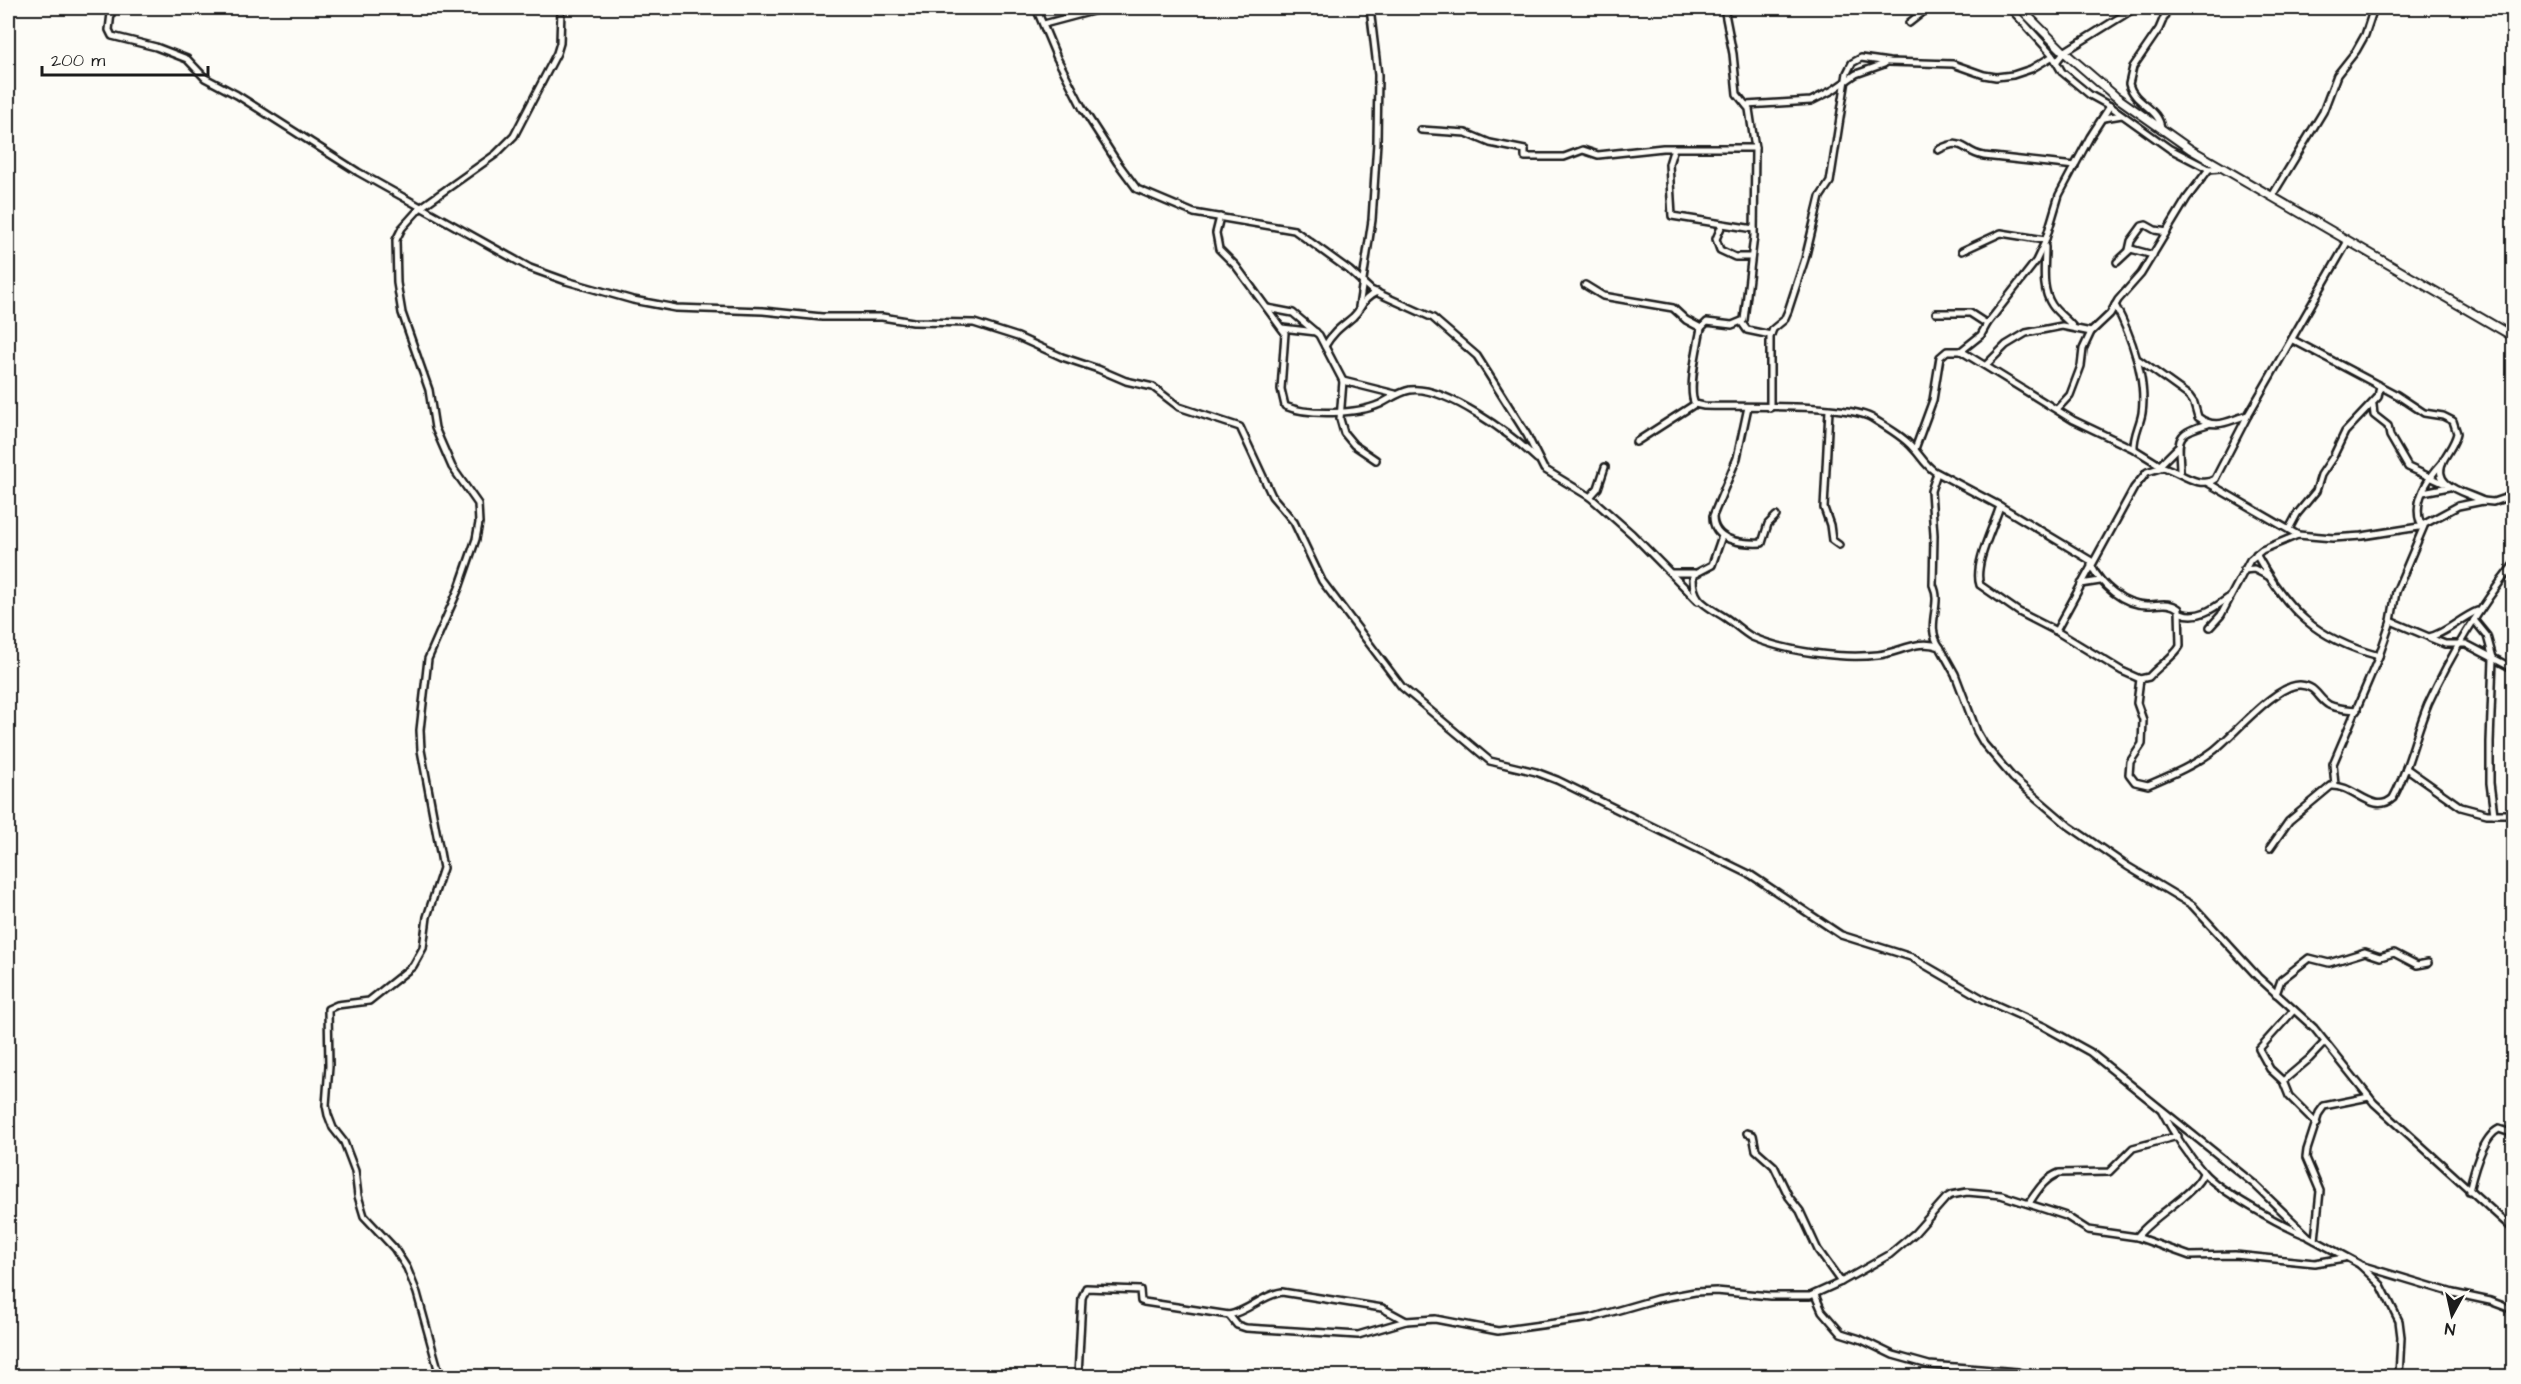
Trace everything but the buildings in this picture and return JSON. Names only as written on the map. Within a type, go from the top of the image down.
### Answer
[{"type":"main road","points":[[2020,8],[2064,52],[2115,96],[2161,130],[2220,168],[2514,337]]},
{"type":"street","points":[[106,8],[111,13],[109,30],[112,36],[156,47],[187,59],[206,78],[420,208],[444,219],[530,268],[602,292],[676,308],[974,323],[1018,337],[1062,357],[1126,381],[1153,387],[1179,407],[1236,425],[1244,432],[1272,496],[1294,522],[1308,554],[1333,598],[1402,687],[1490,761],[1536,772],[1557,780],[1751,875],[1841,934],[1911,957],[2002,1009],[2043,1026],[2082,1047],[2254,1184],[2312,1238]]},
{"type":"street","points":[[440,1377],[417,1293],[407,1268],[388,1241],[364,1216],[358,1196],[355,1171],[344,1142],[333,1128],[326,1105],[329,1066],[328,1009],[369,1000],[413,966],[423,948],[427,918],[443,868],[421,750],[425,670],[459,588],[476,539],[479,523],[477,500],[457,476],[435,428],[429,390],[400,305],[396,240],[402,228],[420,208],[496,154],[514,136],[557,53],[560,43],[561,8]]},
{"type":"street","points":[[1036,8],[1057,58],[1083,109],[1137,189],[1187,211],[1294,230],[1377,292],[1433,318],[1477,356],[1535,449],[1538,460]]},
{"type":"street","points":[[1044,24],[1104,8]]},
{"type":"street","points":[[1359,307],[1372,220],[1377,142],[1378,75],[1370,8]]},
{"type":"street","points":[[1724,8],[1733,54],[1737,94],[1750,114],[1755,148],[1754,229],[1748,296],[1742,323],[1747,330],[1771,335]]},
{"type":"street","points":[[1909,23],[1928,8]]},
{"type":"street","points":[[2010,8],[2055,59],[2062,72],[2090,95],[2110,106],[2170,149],[2209,169],[2220,168]]},
{"type":"street","points":[[1770,408],[1771,335],[1773,329],[1784,320],[1788,311],[1805,259],[1820,197],[1830,182],[1846,80],[1849,68],[1857,59],[1953,64],[1983,75],[2006,76],[2055,59],[2135,8]]},
{"type":"street","points":[[2161,130],[2159,117],[2135,97],[2128,84],[2133,67],[2159,29],[2168,8]]},
{"type":"street","points":[[2272,196],[2323,112],[2337,75],[2356,51],[2365,35],[2374,8]]},
{"type":"street","points":[[1746,105],[1811,101],[1840,87],[1846,80],[1869,68],[1889,62]]},
{"type":"street","points":[[1961,351],[1983,334],[1987,324],[2031,269],[2045,241],[2055,204],[2110,106]]},
{"type":"street","points":[[2102,119],[2122,115]]},
{"type":"street","points":[[1420,130],[1466,134],[1490,143],[1525,150],[1525,157],[1530,158],[1564,157],[1583,150],[1598,155],[1674,148],[1755,148]]},
{"type":"street","points":[[1938,150],[1956,144],[1984,156],[2075,166]]},
{"type":"street","points":[[1674,148],[1670,164],[1671,215],[1754,229]]},
{"type":"street","points":[[2056,409],[2070,395],[2081,366],[2083,349],[2091,332],[2110,314],[2141,274],[2197,183],[2209,169]]},
{"type":"street","points":[[1220,217],[1216,233],[1219,249],[1236,266],[1274,321],[1282,328],[1317,332]]},
{"type":"street","points":[[1722,225],[1716,239],[1720,250],[1735,257],[1751,256]]},
{"type":"street","points":[[2129,250],[2131,241],[2142,226],[2167,232]]},
{"type":"street","points":[[1962,251],[2001,232],[2045,241]]},
{"type":"street","points":[[2045,241],[2045,284],[2049,299],[2056,310],[2073,327]]},
{"type":"street","points":[[2208,483],[2215,479],[2248,415],[2348,241]]},
{"type":"street","points":[[2117,262],[2129,250],[2135,248],[2153,255]]},
{"type":"street","points":[[1585,285],[1603,296],[1674,308],[1686,320],[1701,328]]},
{"type":"street","points":[[1325,346],[1335,330],[1354,316],[1368,296],[1377,292]]},
{"type":"street","points":[[2115,305],[2138,359],[2142,405],[2134,449]]},
{"type":"street","points":[[1267,308],[1293,313],[1317,332],[1343,381],[1341,426],[1348,440],[1376,460]]},
{"type":"street","points":[[1936,313],[1970,313],[1987,324]]},
{"type":"street","points":[[1695,404],[1692,398],[1692,386],[1701,328],[1707,322],[1732,325],[1742,323]]},
{"type":"street","points":[[1986,365],[2006,345],[2026,333],[2062,326],[2091,332]]},
{"type":"street","points":[[1282,328],[1285,340],[1281,389],[1285,406],[1308,413],[1341,411],[1371,407],[1407,390],[1429,391],[1466,407],[1489,421],[1538,460],[1544,469],[1590,497],[1632,534],[1699,602],[1750,636],[1786,648],[1860,656],[1878,655],[1928,643],[1940,647]]},
{"type":"street","points":[[2293,340],[2380,386],[2424,413],[2443,416],[2457,426],[2456,440],[2431,478],[2418,505],[2420,522],[2424,526]]},
{"type":"street","points":[[1915,449],[1933,400],[1939,361],[1944,352],[1961,351],[2095,432],[2134,449],[2161,466],[2199,483],[2208,483],[2298,535],[2334,538],[2373,535],[2424,526],[2458,506],[2483,501],[2493,502],[2514,495]]},
{"type":"street","points":[[2138,359],[2189,396],[2194,403],[2198,417],[2208,424]]},
{"type":"street","points":[[1343,381],[1396,395]]},
{"type":"street","points":[[2289,529],[2297,514],[2316,491],[2321,475],[2333,458],[2346,432],[2378,397],[2380,386]]},
{"type":"street","points":[[1636,442],[1695,404],[1856,412],[1866,415],[1915,449],[1925,465],[1937,473],[2000,506],[2092,564],[2100,581],[2126,600],[2146,605],[2174,605],[2181,613],[2194,616],[2204,613],[2229,597]]},
{"type":"street","points":[[2373,404],[2373,415],[2388,426],[2390,436],[2408,467],[2483,501]]},
{"type":"street","points":[[1748,407],[1737,458],[1713,516],[1715,530],[1722,536],[1762,543],[1768,524],[1776,516]]},
{"type":"street","points":[[1829,410],[1824,508],[1832,540],[1839,545]]},
{"type":"street","points":[[2056,631],[2134,488],[2147,472],[2161,466],[2177,448],[2180,439],[2187,431],[2208,424],[2224,424],[2248,415]]},
{"type":"street","points":[[2177,448],[2180,473]]},
{"type":"street","points":[[2442,463],[2442,478],[2447,485]]},
{"type":"street","points":[[1590,497],[1598,488],[1605,467]]},
{"type":"street","points":[[1937,473],[1931,491],[1934,535],[1933,585],[1936,592],[1933,635],[1955,674],[1977,732],[2013,778],[2076,832],[2192,905],[2325,1042],[2369,1097],[2514,1230]]},
{"type":"street","points":[[2423,492],[2447,485]]},
{"type":"street","points":[[2000,506],[1977,573],[1980,585],[2019,612],[2140,679],[2149,677],[2156,667],[2177,651],[2180,646],[2181,613]]},
{"type":"street","points":[[2335,785],[2334,765],[2379,656],[2391,621],[2398,585],[2424,526]]},
{"type":"street","points":[[2210,627],[2221,615],[2244,570],[2256,554],[2298,535]]},
{"type":"street","points":[[1672,573],[1694,573],[1712,565],[1722,536]]},
{"type":"street","points":[[2256,554],[2269,577],[2295,611],[2315,629],[2352,648],[2379,656]]},
{"type":"street","points":[[2335,785],[2372,803],[2384,804],[2393,798],[2427,706],[2478,611],[2514,564]]},
{"type":"street","points":[[2244,570],[2254,569],[2269,577]]},
{"type":"street","points":[[1694,573],[1694,587],[1699,602]]},
{"type":"street","points":[[2081,584],[2100,581]]},
{"type":"street","points":[[2429,637],[2478,611]]},
{"type":"street","points":[[2474,620],[2487,636],[2493,658],[2490,783],[2494,814]]},
{"type":"street","points":[[2391,621],[2445,644],[2473,647],[2514,669]]},
{"type":"street","points":[[2140,679],[2137,703],[2143,720],[2142,744],[2129,767],[2132,780],[2141,785],[2148,785],[2190,767],[2223,743],[2268,702],[2290,687],[2309,686],[2328,704],[2356,710]]},
{"type":"street","points":[[2406,768],[2461,807],[2494,814],[2514,814]]},
{"type":"street","points":[[2270,848],[2289,821],[2325,790],[2335,785]]},
{"type":"street","points":[[2276,994],[2281,980],[2309,958],[2329,963],[2365,952],[2380,957],[2394,953],[2417,964],[2428,963]]},
{"type":"street","points":[[2294,1010],[2263,1041],[2259,1049],[2270,1069],[2283,1081],[2289,1096],[2317,1124]]},
{"type":"street","points":[[2283,1081],[2325,1042]]},
{"type":"street","points":[[2312,1238],[2320,1191],[2306,1158],[2319,1113],[2324,1106],[2369,1097]]},
{"type":"street","points":[[2160,1107],[2203,1173],[2282,1225],[2312,1238],[2359,1264],[2453,1293],[2490,1300],[2514,1310]]},
{"type":"street","points":[[2469,1191],[2478,1160],[2493,1133],[2499,1129],[2514,1134]]},
{"type":"street","points":[[1747,1133],[1752,1134],[1756,1150],[1768,1159],[1776,1170],[1789,1197],[1800,1211],[1818,1250],[1841,1282]]},
{"type":"street","points":[[2030,1203],[2042,1185],[2059,1173],[2109,1172],[2133,1149],[2178,1136]]},
{"type":"street","points":[[2138,1237],[2165,1209],[2193,1189],[2203,1173]]},
{"type":"street","points":[[1229,1315],[1237,1325],[1246,1328],[1314,1330],[1345,1335],[1370,1332],[1406,1321],[1444,1319],[1498,1331],[1592,1318],[1657,1299],[1695,1292],[1716,1290],[1770,1296],[1815,1294],[1889,1255],[1904,1244],[1951,1195],[1980,1192],[2030,1203],[2066,1216],[2088,1230],[2138,1237],[2190,1256],[2235,1255],[2315,1263],[2344,1257]]},
{"type":"street","points":[[2359,1264],[2381,1285],[2399,1321],[2401,1336],[2399,1377]]},
{"type":"street","points":[[1078,1377],[1082,1298],[1086,1288],[1140,1290],[1141,1301],[1144,1302],[1229,1315],[1238,1314],[1273,1293],[1282,1292],[1382,1308],[1406,1321]]},
{"type":"street","points":[[1815,1294],[1822,1311],[1841,1333],[1860,1339],[1893,1355],[1929,1365],[2018,1372],[2025,1377]]}]
